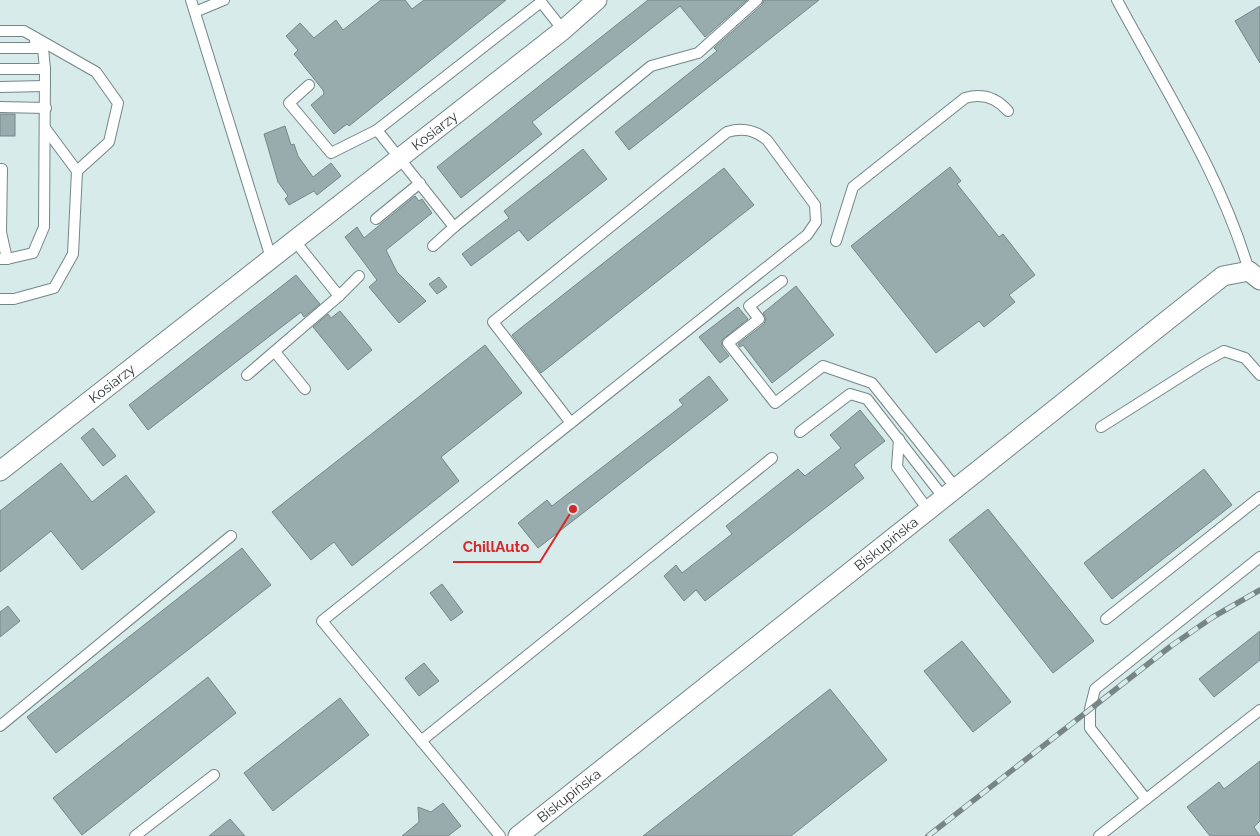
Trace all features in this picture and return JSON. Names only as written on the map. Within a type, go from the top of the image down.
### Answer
[{"type":"street","name":"Kosiarzy","points":[[0,471],[563,30],[590,2]]},
{"type":"street","name":"Biskupińska","points":[[518,836],[1224,276],[1254,275]]},
{"type":"lane","points":[[191,0],[271,258]]},
{"type":"lane","points":[[195,12],[224,0]]},
{"type":"lane","points":[[433,246],[652,66],[698,52],[757,0]]},
{"type":"lane","points":[[1117,0],[1221,194],[1237,229],[1254,275]]},
{"type":"lane","points":[[309,85],[289,104],[331,153],[377,130],[541,1],[563,30]]},
{"type":"lane","points":[[0,31],[24,31],[96,72],[118,103],[109,142],[77,170]]},
{"type":"lane","points":[[0,169],[2,169],[4,259],[33,253],[44,227],[46,86],[43,48],[24,31]]},
{"type":"lane","points":[[0,48],[43,48]]},
{"type":"lane","points":[[0,69],[45,70]]},
{"type":"lane","points":[[0,87],[46,86]]},
{"type":"lane","points":[[836,241],[854,187],[965,98],[975,95],[989,97],[1001,102],[1008,111]]},
{"type":"lane","points":[[0,107],[46,108]]},
{"type":"lane","points":[[0,299],[14,299],[54,288],[73,254],[77,170],[46,128]]},
{"type":"lane","points":[[500,836],[322,621],[571,423],[812,228],[817,213],[814,205],[767,140],[759,133],[738,129],[727,132],[493,322],[571,423]]},
{"type":"lane","points":[[377,130],[454,227]]},
{"type":"lane","points":[[376,219],[420,183]]},
{"type":"lane","points":[[294,240],[340,296]]},
{"type":"lane","points":[[247,375],[340,296],[359,276]]},
{"type":"lane","points":[[782,281],[749,306],[759,319],[728,343],[775,403],[823,366],[872,383],[950,493]]},
{"type":"lane","points":[[1101,426],[1224,351],[1245,358],[1260,374]]},
{"type":"lane","points":[[274,352],[304,389]]},
{"type":"lane","points":[[800,432],[850,394],[867,398],[899,439],[950,493]]},
{"type":"lane","points":[[899,439],[897,467],[928,510]]},
{"type":"lane","points":[[421,740],[772,458]]},
{"type":"lane","points":[[1106,619],[1260,497]]},
{"type":"lane","points":[[0,726],[231,536]]},
{"type":"lane","points":[[1146,799],[1090,728],[1090,709],[1095,689],[1260,557]]},
{"type":"lane","points":[[1099,836],[1260,710]]},
{"type":"lane","points":[[135,836],[214,775]]},
{"type":"building","points":[[381,0],[405,0],[412,9],[424,0],[506,0],[349,126],[347,124],[334,134],[311,105],[324,94],[323,90],[294,54],[298,50],[286,36],[300,23],[314,38],[336,20],[343,30]]},
{"type":"building","points":[[648,0],[747,0],[705,37],[680,6],[532,122],[542,134],[461,198],[437,167]]},
{"type":"building","points":[[764,0],[819,0],[629,150],[615,132],[717,51],[714,48],[762,5]]},
{"type":"building","points":[[1260,6],[1260,63],[1235,21]]},
{"type":"building","points":[[0,114],[15,114],[15,136],[0,136]]},
{"type":"building","points":[[285,126],[291,145],[294,144],[298,156],[313,177],[331,163],[341,176],[317,195],[314,191],[289,205],[285,199],[288,196],[278,182],[264,134]]},
{"type":"building","points":[[583,149],[607,179],[528,241],[519,230],[471,266],[462,254],[509,218],[504,211]]},
{"type":"building","points":[[950,167],[961,181],[957,184],[999,237],[1003,234],[1035,275],[1009,295],[1015,302],[984,327],[979,321],[936,353],[851,246]]},
{"type":"building","points":[[724,168],[754,205],[541,373],[512,335]]},
{"type":"building","points":[[415,196],[419,201],[422,199],[432,213],[386,250],[397,272],[426,301],[399,323],[369,287],[377,280],[345,237],[357,227],[364,238]]},
{"type":"building","points":[[296,275],[320,304],[304,317],[301,312],[148,430],[129,405]]},
{"type":"building","points":[[439,277],[447,287],[437,294],[429,284]]},
{"type":"building","points":[[796,286],[834,335],[772,383],[743,345],[740,347],[738,344],[764,324],[766,319],[763,313]]},
{"type":"building","points":[[738,307],[748,319],[722,340],[722,347],[729,356],[720,363],[699,337]]},
{"type":"building","points":[[340,311],[372,350],[348,370],[313,327],[328,314],[331,318]]},
{"type":"building","points":[[485,345],[522,393],[441,457],[459,481],[352,566],[334,542],[311,560],[272,512]]},
{"type":"building","points":[[709,376],[728,400],[538,548],[518,523],[547,500],[552,506],[683,405],[679,400]]},
{"type":"building","points":[[860,410],[885,441],[854,465],[864,478],[705,601],[696,590],[684,601],[664,576],[676,565],[682,573],[732,534],[726,526],[798,469],[805,476],[841,448],[830,435]]},
{"type":"building","points":[[93,428],[116,456],[103,466],[81,438]]},
{"type":"building","points":[[61,463],[92,502],[126,475],[155,512],[82,570],[51,531],[0,572],[0,511]]},
{"type":"building","points":[[1204,469],[1232,505],[1112,599],[1084,563]]},
{"type":"building","points":[[988,509],[1094,641],[1053,673],[949,540]]},
{"type":"building","points":[[242,548],[271,585],[56,753],[27,717]]},
{"type":"building","points":[[442,584],[463,612],[451,621],[430,593]]},
{"type":"building","points":[[8,606],[20,621],[0,637],[0,612]]},
{"type":"building","points":[[1260,631],[1260,660],[1214,697],[1199,679]]},
{"type":"building","points":[[962,641],[1011,702],[973,732],[924,671]]},
{"type":"building","points":[[424,663],[439,681],[419,696],[405,678]]},
{"type":"building","points":[[208,677],[236,713],[82,835],[53,798]]},
{"type":"building","points":[[830,689],[887,760],[791,836],[643,836]]},
{"type":"building","points":[[340,698],[369,735],[273,811],[244,773]]},
{"type":"building","points":[[1260,761],[1260,821],[1254,827],[1260,836],[1210,836],[1187,807],[1219,782],[1224,789]]},
{"type":"building","points":[[443,803],[461,826],[448,836],[402,836],[419,822],[418,807],[431,812]]},
{"type":"building","points":[[230,819],[245,836],[209,836]]},
{"type":"railway","points":[[928,836],[1171,646],[1213,617],[1260,590]]},
{"type":"place","name":"ChillAuto","points":[[573,509]]}]
